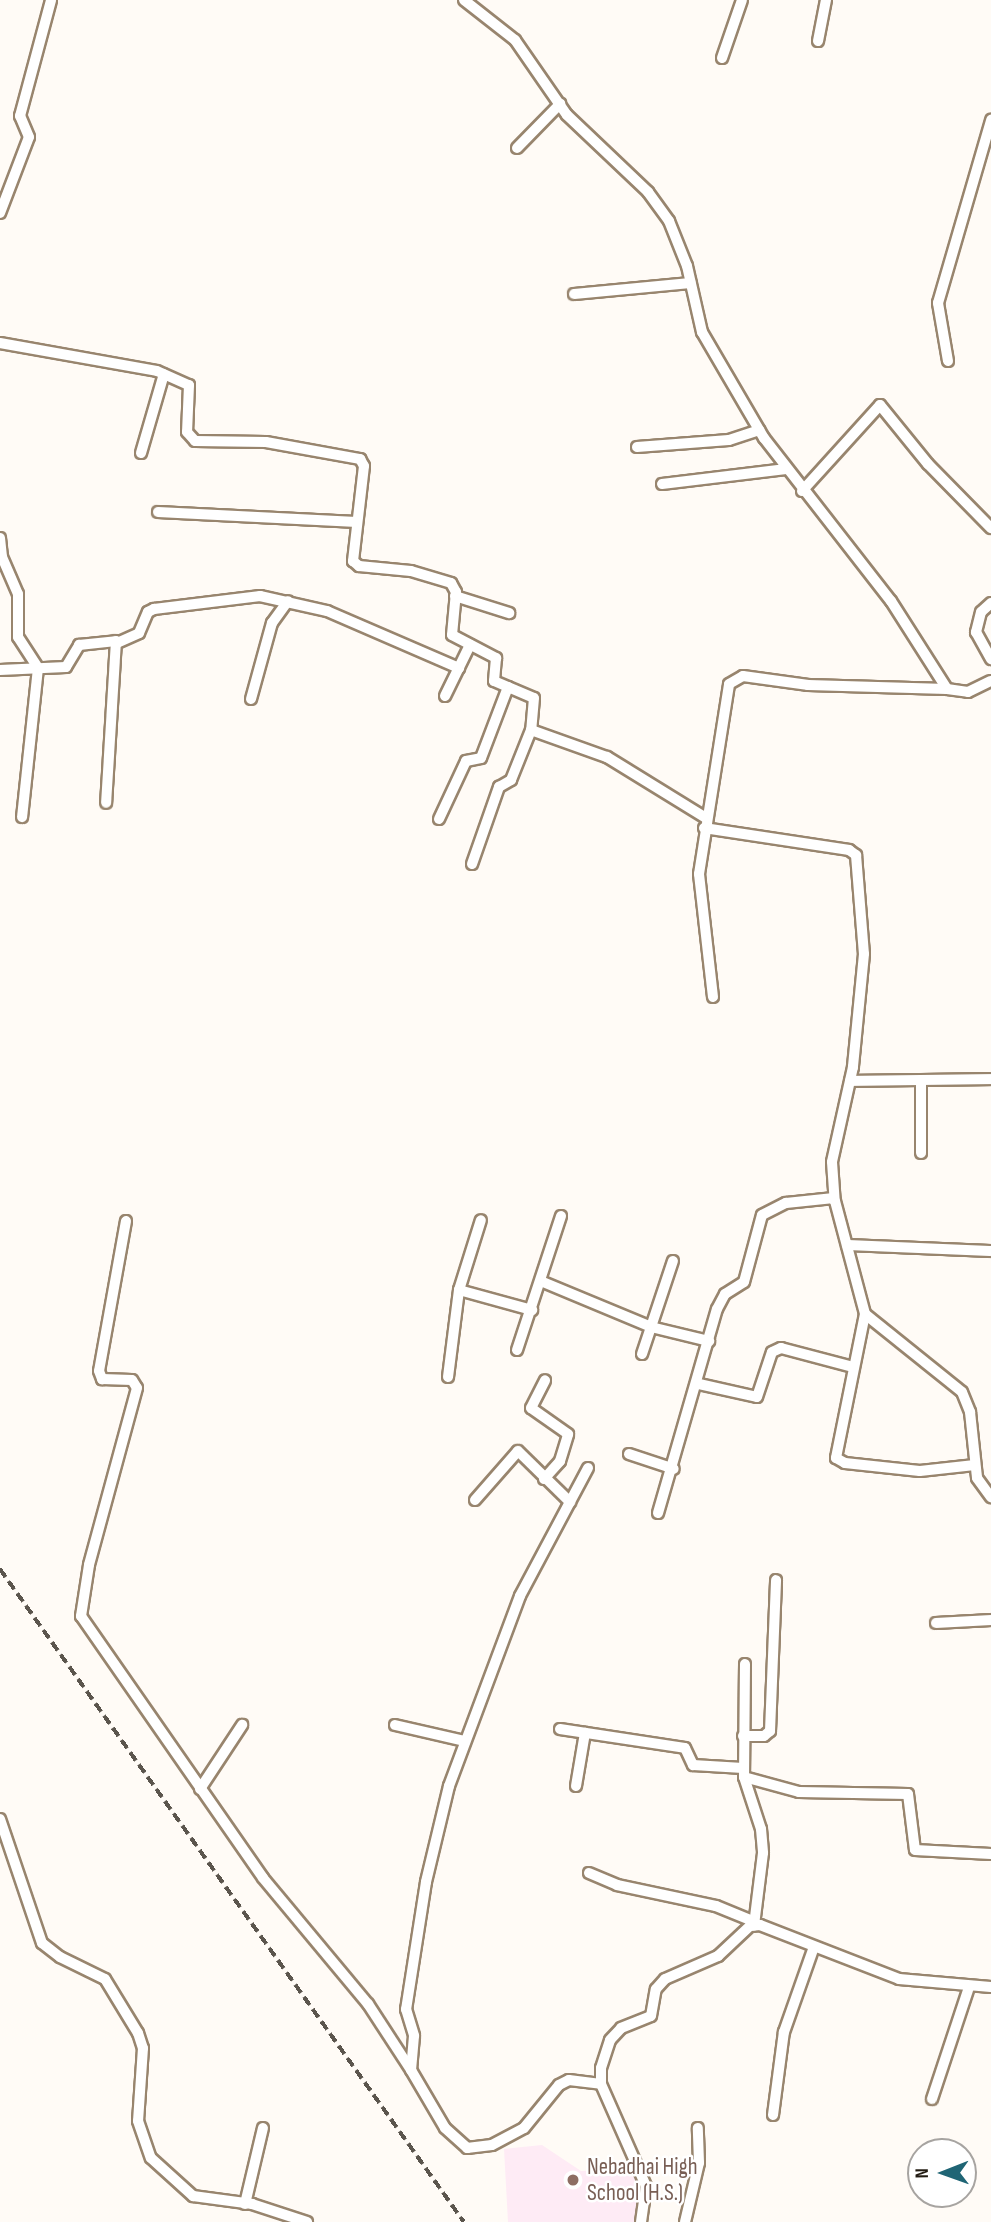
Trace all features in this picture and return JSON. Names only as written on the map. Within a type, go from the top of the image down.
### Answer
[{"type":"street","points":[[0,213],[29,137],[20,116],[51,0]]},
{"type":"street","points":[[464,0],[515,40],[560,104],[662,211],[676,233],[702,332],[759,430],[802,491],[891,601],[947,689]]},
{"type":"street","points":[[722,58],[741,0]]},
{"type":"street","points":[[818,41],[825,0]]},
{"type":"street","points":[[517,148],[560,104]]},
{"type":"street","points":[[948,361],[938,303],[991,120]]},
{"type":"street","points":[[574,294],[690,283]]},
{"type":"street","points":[[0,345],[164,374],[191,389],[186,425],[189,437],[195,441],[276,443],[360,459],[364,466],[353,561],[359,566],[445,580],[455,596],[452,635],[496,658],[492,678],[534,698],[531,730],[511,780],[499,787],[472,864]]},
{"type":"street","points":[[141,453],[164,374]]},
{"type":"street","points":[[802,491],[880,405],[928,464],[990,524]]},
{"type":"street","points":[[637,447],[729,440],[759,430]]},
{"type":"street","points":[[662,484],[786,469]]},
{"type":"street","points":[[159,512],[357,522]]},
{"type":"street","points":[[0,538],[2,557],[18,594],[18,637],[38,668],[22,817]]},
{"type":"street","points":[[455,596],[509,613]]},
{"type":"street","points":[[0,670],[70,665],[82,643],[117,643],[139,633],[148,612],[155,609],[250,597],[289,601],[332,613],[459,668]]},
{"type":"street","points":[[251,699],[272,623],[289,601]]},
{"type":"street","points":[[991,603],[981,612],[976,632],[991,659]]},
{"type":"street","points":[[106,803],[117,643]]},
{"type":"street","points":[[445,696],[470,645]]},
{"type":"street","points":[[713,997],[699,874],[726,692],[735,678],[947,689],[960,694],[991,681]]},
{"type":"street","points":[[439,819],[466,761],[481,758],[508,687]]},
{"type":"street","points":[[531,730],[615,761],[705,823],[849,850],[856,855],[864,954],[850,1081],[834,1150],[834,1198],[865,1314],[835,1449],[839,1462],[920,1471],[975,1465]]},
{"type":"street","points":[[850,1081],[991,1079]]},
{"type":"street","points":[[921,1080],[921,1153]]},
{"type":"street","points":[[658,1513],[699,1384],[720,1299],[741,1287],[747,1276],[764,1211],[797,1201],[834,1198]]},
{"type":"street","points":[[517,1350],[543,1282],[561,1216]]},
{"type":"street","points":[[448,1377],[458,1290],[481,1220]]},
{"type":"street","points":[[127,1221],[99,1371],[102,1379],[132,1380],[136,1388],[89,1565],[81,1616],[262,1878],[368,2004],[445,2128],[467,2148],[492,2145],[524,2128],[559,2085],[569,2080],[601,2084]]},
{"type":"street","points":[[847,1245],[951,1246],[991,1251]]},
{"type":"street","points":[[642,1354],[673,1261]]},
{"type":"street","points":[[543,1282],[651,1328],[709,1341]]},
{"type":"street","points":[[458,1290],[532,1310]]},
{"type":"street","points":[[865,1314],[958,1386],[970,1412],[980,1488],[991,1497]]},
{"type":"street","points":[[699,1384],[757,1397],[772,1352],[781,1348],[853,1367]]},
{"type":"street","points":[[544,1479],[560,1461],[568,1434],[531,1408],[545,1380]]},
{"type":"street","points":[[475,1500],[518,1451],[570,1503]]},
{"type":"street","points":[[629,1454],[674,1468]]},
{"type":"street","points":[[411,2070],[414,2036],[406,2009],[414,1951],[437,1833],[465,1741],[520,1596],[588,1468]]},
{"type":"street","points":[[743,1736],[764,1736],[770,1731],[776,1580]]},
{"type":"street","points":[[936,1623],[991,1620]]},
{"type":"street","points":[[641,2222],[647,2201],[641,2169],[601,2084],[610,2040],[621,2028],[651,2016],[661,1983],[718,1956],[754,1923],[763,1853],[761,1829],[743,1773],[745,1664]]},
{"type":"street","points":[[200,1789],[242,1725]]},
{"type":"street","points":[[395,1726],[465,1741]]},
{"type":"street","points":[[560,1729],[685,1748],[693,1765],[743,1773],[799,1791],[908,1794],[915,1850],[991,1854]]},
{"type":"street","points":[[576,1786],[585,1733]]},
{"type":"street","points":[[0,1819],[42,1942],[60,1957],[105,1979],[138,2034],[143,2048],[138,2121],[150,2158],[193,2196],[244,2204],[307,2222]]},
{"type":"street","points":[[589,1873],[617,1885],[716,1906],[899,1979],[991,1987]]},
{"type":"street","points":[[773,2115],[784,2032],[814,1947]]},
{"type":"street","points":[[932,2099],[969,1987]]},
{"type":"street","points":[[244,2204],[263,2128]]},
{"type":"street","points":[[685,2222],[699,2163],[698,2128]]},
{"type":"shaded area","name":"Nebadhai High School (H.S.)","points":[[542,2145],[581,2171],[636,2169],[643,2189],[637,2222],[508,2222],[504,2149]]},
{"type":"railway","points":[[0,1569],[464,2222]]},
{"type":"place","name":"Nebadhai High School (H.S.)","points":[[573,2180]]}]
